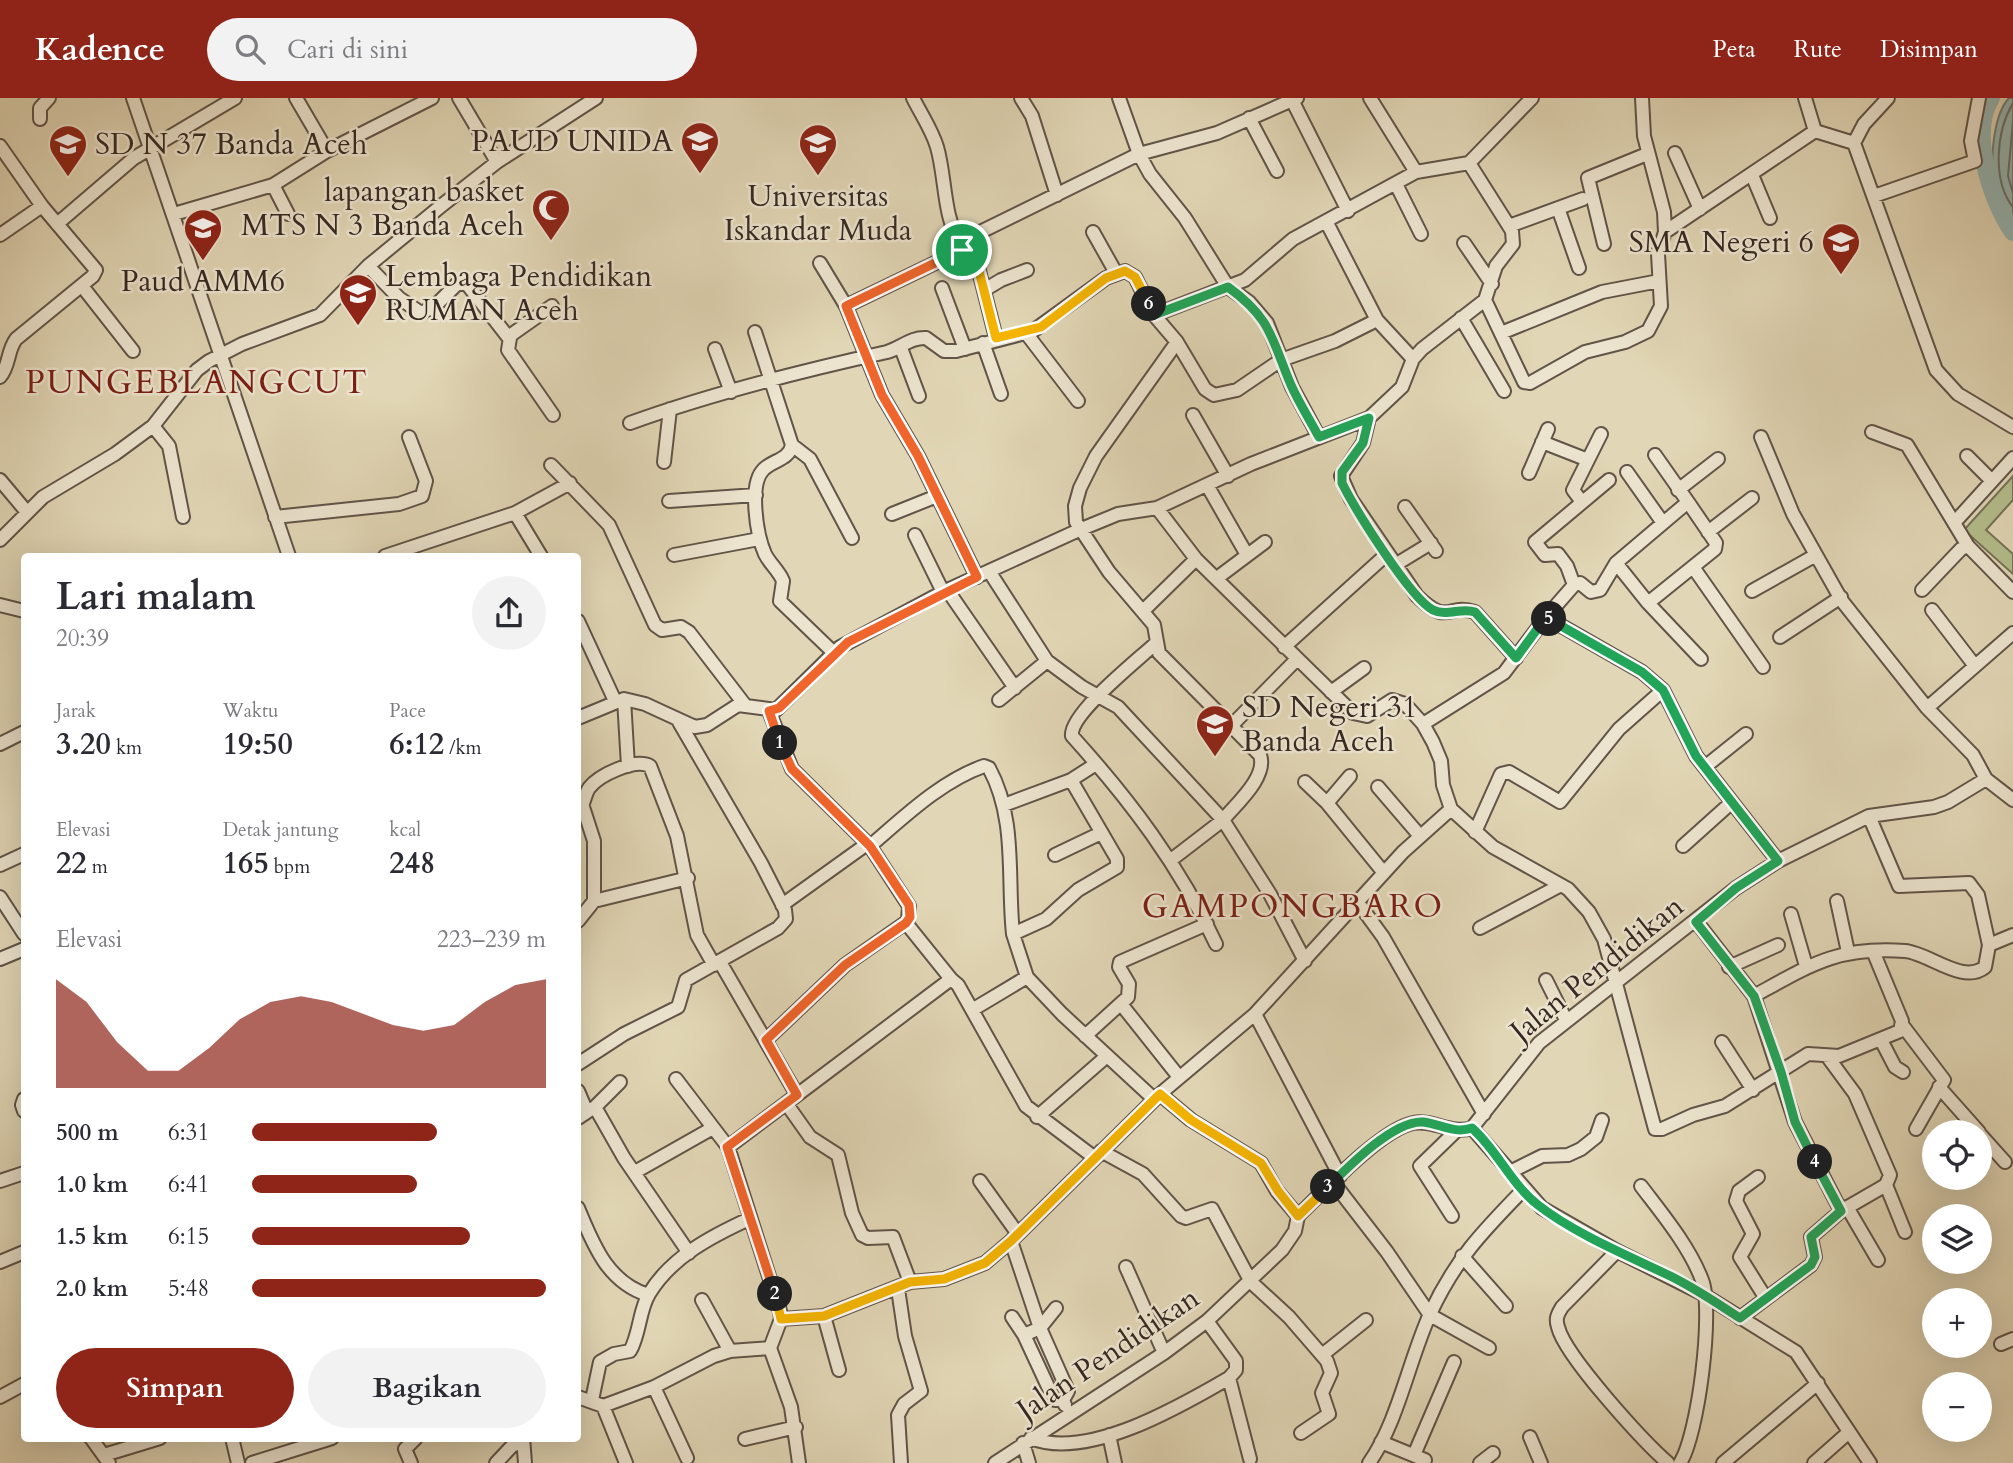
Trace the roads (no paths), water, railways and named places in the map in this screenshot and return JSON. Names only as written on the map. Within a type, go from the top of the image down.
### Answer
[{"type":"street","points":[[40,119],[40,108],[49,98]]},
{"type":"street","points":[[133,98],[152,146],[288,553]]},
{"type":"street","points":[[58,224],[152,146],[235,98]]},
{"type":"street","points":[[296,98],[327,152]]},
{"type":"street","points":[[174,214],[273,185],[327,152],[432,98]]},
{"type":"street","points":[[459,98],[497,162]]},
{"type":"street","points":[[0,540],[26,511],[153,426],[197,370],[220,354],[320,315],[368,267],[497,162],[596,98]]},
{"type":"street","points":[[913,98],[937,146],[947,192],[950,222],[961,246],[978,267],[986,289],[996,338]]},
{"type":"street","points":[[1021,98],[1032,116],[1057,195]]},
{"type":"street","points":[[1119,98],[1139,154],[1150,174],[1185,218],[1228,287],[1259,312],[1271,332],[1281,360],[1319,437]]},
{"type":"street","points":[[1370,98],[1416,172]]},
{"type":"street","points":[[1154,315],[1228,287],[1255,273],[1293,239],[1327,223],[1416,172],[1469,163],[1532,98]]},
{"type":"street","points":[[1485,300],[1520,379],[1530,383],[1586,352],[1625,342],[1648,331],[1661,306],[1658,254],[1665,232],[1664,212],[1647,154],[1642,98]]},
{"type":"street","points":[[1805,98],[1815,131]]},
{"type":"street","points":[[1888,98],[1864,124],[1854,143],[1936,370],[1958,394],[2013,427]]},
{"type":"street","points":[[1874,196],[1975,161],[1971,141],[1979,98]]},
{"type":"street","points":[[846,306],[1139,154],[1205,136],[1294,99],[1348,211]]},
{"type":"street","points":[[1249,118],[1277,171]]},
{"type":"street","points":[[1665,232],[1815,131]]},
{"type":"street","points":[[1815,131],[1854,143]]},
{"type":"street","points":[[0,146],[5,164],[96,270],[82,286],[16,339],[11,348],[9,365],[0,377]]},
{"type":"street","points":[[1675,153],[1700,209]]},
{"type":"street","points":[[1604,244],[1588,178],[1647,154]]},
{"type":"street","points":[[581,717],[620,700],[645,704],[679,722],[703,726],[729,709],[745,705],[769,711],[779,708],[834,653],[858,636],[945,591],[1118,514],[1157,508],[1228,475],[1369,418],[1402,387],[1412,359],[1485,300],[1496,266],[1513,244],[1509,226],[1469,163]]},
{"type":"street","points":[[1752,175],[1770,218]]},
{"type":"street","points":[[1396,184],[1421,234]]},
{"type":"street","points":[[273,185],[288,214]]},
{"type":"street","points":[[1509,226],[1583,199]]},
{"type":"street","points":[[0,235],[41,206]]},
{"type":"street","points":[[1558,208],[1580,268]]},
{"type":"street","points":[[1327,223],[1377,320],[1412,359]]},
{"type":"street","points":[[1093,232],[1116,273]]},
{"type":"street","points":[[1464,243],[1492,284]]},
{"type":"street","points":[[820,263],[846,306],[864,355],[889,409],[906,433],[937,496],[983,574],[1047,661],[1082,687],[1101,695],[1118,707],[1223,820],[1270,894],[1305,961]]},
{"type":"street","points":[[368,267],[399,298],[421,313],[434,307],[457,284],[467,284],[498,327],[510,338]]},
{"type":"street","points":[[986,289],[1027,270]]},
{"type":"street","points":[[630,423],[773,380],[864,355],[901,348],[922,338],[931,340],[944,351],[965,349],[996,338],[1026,333],[1041,327],[1116,273],[1125,271],[1135,277],[1154,315],[1177,342],[1205,389],[1214,395],[1237,390],[1281,360],[1335,341],[1377,320]]},
{"type":"street","points":[[1501,332],[1602,292],[1659,281]]},
{"type":"street","points":[[82,286],[133,351]]},
{"type":"street","points":[[942,288],[965,349]]},
{"type":"street","points":[[552,306],[510,338],[508,350],[553,415]]},
{"type":"street","points":[[1461,318],[1504,391]]},
{"type":"street","points":[[755,332],[773,380],[792,446],[810,459],[852,538]]},
{"type":"street","points":[[1026,333],[1078,401]]},
{"type":"street","points":[[1171,860],[1223,820],[1256,778],[1262,761],[1255,748],[1161,656],[1156,643],[1157,632],[1079,530],[1076,506],[1088,472],[1106,441],[1177,342]]},
{"type":"street","points":[[983,343],[1001,394]]},
{"type":"street","points":[[901,348],[919,396]]},
{"type":"street","points":[[715,349],[731,392]]},
{"type":"street","points":[[664,462],[670,409]]},
{"type":"street","points":[[1193,415],[1228,475]]},
{"type":"street","points":[[1369,418],[1363,443],[1345,467],[1341,480],[1391,560],[1430,608],[1441,613],[1475,612],[1516,658]]},
{"type":"street","points":[[153,426],[169,446],[183,517]]},
{"type":"street","points":[[1872,432],[1907,445],[1968,546],[2013,592]]},
{"type":"street","points":[[1583,502],[1573,489],[1601,434]]},
{"type":"street","points":[[1529,473],[1545,435],[1588,460]]},
{"type":"street","points":[[275,517],[399,504],[422,496],[426,481],[410,437]]},
{"type":"street","points":[[1761,437],[1793,514],[1840,597],[1927,708],[1973,755],[1986,779],[2013,800]]},
{"type":"street","points":[[792,446],[788,455],[764,469],[758,479],[756,495],[759,539],[770,563],[783,581],[779,593],[780,601],[834,653]]},
{"type":"street","points":[[1648,603],[1716,547],[1655,455]]},
{"type":"street","points":[[1967,456],[1992,481]]},
{"type":"street","points":[[1678,491],[1718,458]]},
{"type":"street","points":[[1954,523],[2013,458]]},
{"type":"street","points":[[551,465],[609,525],[655,625],[662,630],[681,627],[689,632],[745,705]]},
{"type":"street","points":[[1627,472],[1663,523]]},
{"type":"street","points":[[0,480],[26,511]]},
{"type":"street","points":[[1574,585],[1567,566],[1558,554],[1545,555],[1535,542],[1609,480]]},
{"type":"street","points":[[394,553],[515,513],[570,483]]},
{"type":"street","points":[[1207,485],[1247,555]]},
{"type":"street","points":[[669,501],[756,495]]},
{"type":"street","points":[[892,514],[937,496]]},
{"type":"street","points":[[1708,532],[1752,498]]},
{"type":"street","points":[[1423,724],[1504,673],[1574,585],[1581,584],[1591,592],[1600,590],[1616,563],[1688,502]]},
{"type":"street","points":[[1284,647],[1391,560],[1433,547],[1405,507]]},
{"type":"street","points":[[1157,508],[1196,559],[1284,647],[1360,717],[1370,715],[1392,700],[1400,701],[1423,724],[1441,761],[1443,785],[1451,809],[1475,832],[1514,860],[1575,895],[1599,929],[1655,1129],[1662,1129],[1693,1115],[1726,1106],[1808,1054],[1839,1056],[1881,1040],[1903,1026]]},
{"type":"street","points":[[515,513],[539,553]]},
{"type":"street","points":[[915,535],[945,591],[1015,688]]},
{"type":"street","points":[[674,555],[759,539]]},
{"type":"street","points":[[1217,578],[1265,542]]},
{"type":"street","points":[[1922,590],[1968,546]]},
{"type":"street","points":[[1752,591],[1816,555]]},
{"type":"street","points":[[1143,611],[1196,559]]},
{"type":"street","points":[[1616,563],[1648,603],[1701,659]]},
{"type":"street","points":[[1693,567],[1763,667]]},
{"type":"street","points":[[1780,637],[1840,597]]},
{"type":"street","points":[[0,606],[21,610]]},
{"type":"street","points":[[1932,610],[1975,666]]},
{"type":"street","points":[[1546,617],[1642,672],[1663,690],[1696,756],[1778,861]]},
{"type":"street","points":[[581,627],[620,700],[628,766]]},
{"type":"street","points":[[1927,708],[2013,633]]},
{"type":"street","points":[[1156,643],[1086,708],[1071,729],[1072,736],[1171,860],[1216,944]]},
{"type":"street","points":[[1232,725],[1297,659]]},
{"type":"street","points":[[999,700],[1047,661]]},
{"type":"street","points":[[1331,692],[1364,668]]},
{"type":"street","points":[[1475,832],[1502,774],[1509,772],[1560,802],[1619,729],[1663,690]]},
{"type":"street","points":[[766,1040],[845,965],[906,923],[910,917],[909,905],[869,845],[792,769],[769,711]]},
{"type":"street","points":[[581,1062],[624,1034],[680,1005],[683,983],[781,926],[786,916],[761,863],[679,722]]},
{"type":"street","points":[[0,744],[21,734]]},
{"type":"street","points":[[1706,766],[1746,734]]},
{"type":"street","points":[[581,808],[592,786],[628,766],[642,763],[652,771],[677,836],[688,878],[697,936],[766,1040],[810,1137],[838,1155],[852,1213],[862,1235],[868,1238],[893,1237],[904,1285],[905,1336],[921,1391],[899,1412],[901,1463]]},
{"type":"street","points":[[1004,805],[1071,780],[1096,764]]},
{"type":"street","points":[[782,905],[869,845],[929,798],[981,767],[990,769],[1004,805],[1010,848],[1013,934],[1027,977],[1084,1036],[1157,1096],[1201,1128],[1261,1163],[1298,1216]]},
{"type":"street","points":[[1327,803],[1350,776]]},
{"type":"street","name":"Jalan Pendidikan","points":[[995,1463],[1164,1353],[1207,1321],[1251,1282],[1290,1240],[1298,1216],[1391,1132],[1425,1122],[1456,1131],[1472,1128],[1532,1051],[1566,1020],[1696,922],[1736,888],[1778,861],[1868,816],[1934,807],[1948,802],[1986,779]]},
{"type":"street","points":[[1013,934],[1046,919],[1078,890],[1117,867],[1117,859],[1071,780]]},
{"type":"street","points":[[1305,782],[1327,803],[1384,873]]},
{"type":"street","points":[[1378,787],[1420,836]]},
{"type":"street","points":[[1683,846],[1732,802]]},
{"type":"street","points":[[781,1319],[824,1316],[904,1285],[944,1279],[997,1255],[1157,1096],[1255,1014],[1359,904],[1384,873],[1451,809]]},
{"type":"street","points":[[581,812],[594,841],[594,901]]},
{"type":"street","points":[[1754,996],[1806,967],[1848,952],[1918,953],[1959,971],[1973,973],[1984,967],[1989,945],[1974,886],[1969,883],[1901,887],[1868,816]]},
{"type":"street","points":[[1055,855],[1101,833]]},
{"type":"street","points":[[0,864],[21,854]]},
{"type":"street","points":[[581,917],[594,901],[688,878]]},
{"type":"street","points":[[1480,928],[1561,885]]},
{"type":"street","points":[[0,897],[21,929]]},
{"type":"street","points":[[1837,901],[1848,952]]},
{"type":"street","points":[[1359,904],[1383,937],[1484,1114]]},
{"type":"street","points":[[1791,914],[1806,967]]},
{"type":"street","points":[[1696,922],[1754,996],[1781,1072],[1795,1122],[1844,1209],[1878,1260]]},
{"type":"street","points":[[906,923],[972,1010],[1014,1089],[1037,1117],[1098,1155],[1143,1174],[1181,1216],[1190,1217],[1212,1209],[1251,1282],[1289,1317],[1322,1355],[1331,1371],[1322,1391],[1329,1414],[1301,1433]]},
{"type":"street","points":[[1084,1036],[1121,1004],[1130,989],[1119,967],[1121,962],[1206,924]]},
{"type":"street","points":[[1989,945],[2012,938]]},
{"type":"street","points":[[1729,967],[1778,945]]},
{"type":"street","points":[[0,959],[21,950]]},
{"type":"street","points":[[1873,951],[1903,1026],[1944,1080],[1916,1129]]},
{"type":"street","points":[[972,1010],[1027,977]]},
{"type":"street","points":[[727,1147],[951,979]]},
{"type":"street","points":[[1546,980],[1566,1020]]},
{"type":"street","points":[[1121,1004],[1180,1077]]},
{"type":"street","points":[[1255,1014],[1336,1179],[1430,1315],[1489,1348]]},
{"type":"street","points":[[1881,1040],[1895,1067],[1903,1072]]},
{"type":"street","points":[[1722,1042],[1753,1090]]},
{"type":"street","points":[[1037,1117],[1107,1056]]},
{"type":"street","points":[[1827,1056],[1855,1094],[1867,1119],[1889,1171],[1886,1185],[1905,1232]]},
{"type":"street","points":[[676,1079],[727,1147],[778,1302],[781,1319],[770,1348],[788,1395],[796,1427],[799,1463]]},
{"type":"street","points":[[620,1082],[587,1112],[635,1172],[689,1253]]},
{"type":"street","points":[[1939,1087],[1967,1120]]},
{"type":"street","points":[[1510,1172],[1542,1156],[1568,1154],[1581,1149],[1596,1137],[1602,1120]]},
{"type":"street","points":[[1472,1128],[1523,1191],[1542,1208],[1706,1297],[1796,1352],[1870,1463]]},
{"type":"street","points":[[635,1172],[711,1129]]},
{"type":"street","points":[[1452,1216],[1420,1166],[1456,1131]]},
{"type":"street","points":[[1992,1147],[2005,1161]]},
{"type":"street","points":[[0,1181],[21,1174]]},
{"type":"street","points":[[1758,1177],[1739,1191],[1736,1201],[1753,1234],[1740,1257],[1765,1297]]},
{"type":"street","points":[[980,1181],[1015,1237],[1040,1328],[1068,1391],[1063,1400]]},
{"type":"street","points":[[1740,1318],[1811,1265],[1815,1257],[1811,1237],[1844,1209],[1886,1185]]},
{"type":"street","points":[[1641,1186],[1665,1217],[1699,1272],[1706,1297],[1694,1428],[1680,1463]]},
{"type":"street","points":[[1369,1463],[1381,1442],[1430,1315],[1462,1256],[1523,1191]]},
{"type":"street","points":[[581,1218],[599,1258],[635,1291],[648,1295]]},
{"type":"street","points":[[626,1463],[598,1403],[600,1362],[633,1348],[648,1295],[674,1264],[715,1235],[749,1219]]},
{"type":"street","points":[[1618,1251],[1562,1307],[1557,1315],[1557,1325],[1565,1342],[1633,1429],[1668,1463]]},
{"type":"street","points":[[0,1262],[21,1253]]},
{"type":"street","points":[[1462,1256],[1506,1306]]},
{"type":"street","points":[[1126,1267],[1164,1353]]},
{"type":"street","points":[[702,1300],[730,1351]]},
{"type":"street","points":[[1024,1335],[1040,1328],[1056,1308]]},
{"type":"street","points":[[824,1316],[839,1370]]},
{"type":"street","points":[[1012,1317],[1024,1335],[1051,1393],[1055,1399],[1063,1400]]},
{"type":"street","points":[[1322,1355],[1366,1320]]},
{"type":"street","points":[[1029,1463],[1027,1441],[1049,1444],[1109,1435],[1169,1413],[1229,1378],[1236,1370],[1236,1361],[1207,1321]]},
{"type":"street","points":[[581,1398],[598,1403],[654,1387],[730,1351],[770,1348]]},
{"type":"street","points":[[1381,1442],[1419,1458],[1454,1362]]},
{"type":"street","points":[[1229,1378],[1250,1459]]},
{"type":"street","points":[[1723,1463],[1818,1383]]},
{"type":"street","points":[[0,1397],[21,1386]]},
{"type":"street","points":[[654,1387],[687,1458]]},
{"type":"street","points":[[1063,1400],[1070,1413]]},
{"type":"street","points":[[745,1439],[796,1427]]},
{"type":"street","points":[[1814,1463],[1849,1432]]},
{"type":"street","points":[[1109,1435],[1115,1463]]},
{"type":"street","points":[[1530,1437],[1541,1463]]},
{"type":"street","points":[[94,1442],[107,1459],[150,1442]]},
{"type":"street","points":[[233,1442],[238,1463]]},
{"type":"street","points":[[252,1463],[284,1458],[322,1442]]},
{"type":"street","points":[[411,1463],[405,1449],[412,1442]]},
{"type":"street","points":[[496,1463],[519,1442]]},
{"type":"street","points":[[523,1442],[525,1463]]},
{"type":"street","points":[[1480,1463],[1493,1453]]},
{"type":"water","points":[[2009,98],[2013,98],[2013,218],[1998,198],[1992,159],[1995,131],[2003,106]]},
{"type":"waterway","points":[[1991,98],[1982,129],[1985,166],[1997,203],[2013,232]]},
{"type":"place","name":"PAUD UNIDA","points":[[700,175]]},
{"type":"place","name":"Universitas Iskandar Muda","points":[[818,177]]},
{"type":"place","name":"SD N 37 Banda Aceh","points":[[68,178]]},
{"type":"place","name":"lapangan basket MTS N 3 Banda Aceh","points":[[551,242]]},
{"type":"place","name":"Paud AMM6","points":[[203,262]]},
{"type":"place","name":"SMA Negeri 6","points":[[1841,276]]},
{"type":"place","name":"Lembaga Pendidikan RUMAN Aceh","points":[[358,327]]},
{"type":"place","name":"SD Negeri 31 Banda Aceh","points":[[1215,758]]},
{"type":"district","name":"PUNGEBLANGCUT","points":[[197,382]]},
{"type":"district","name":"GAMPONGBARO","points":[[1293,906]]}]
